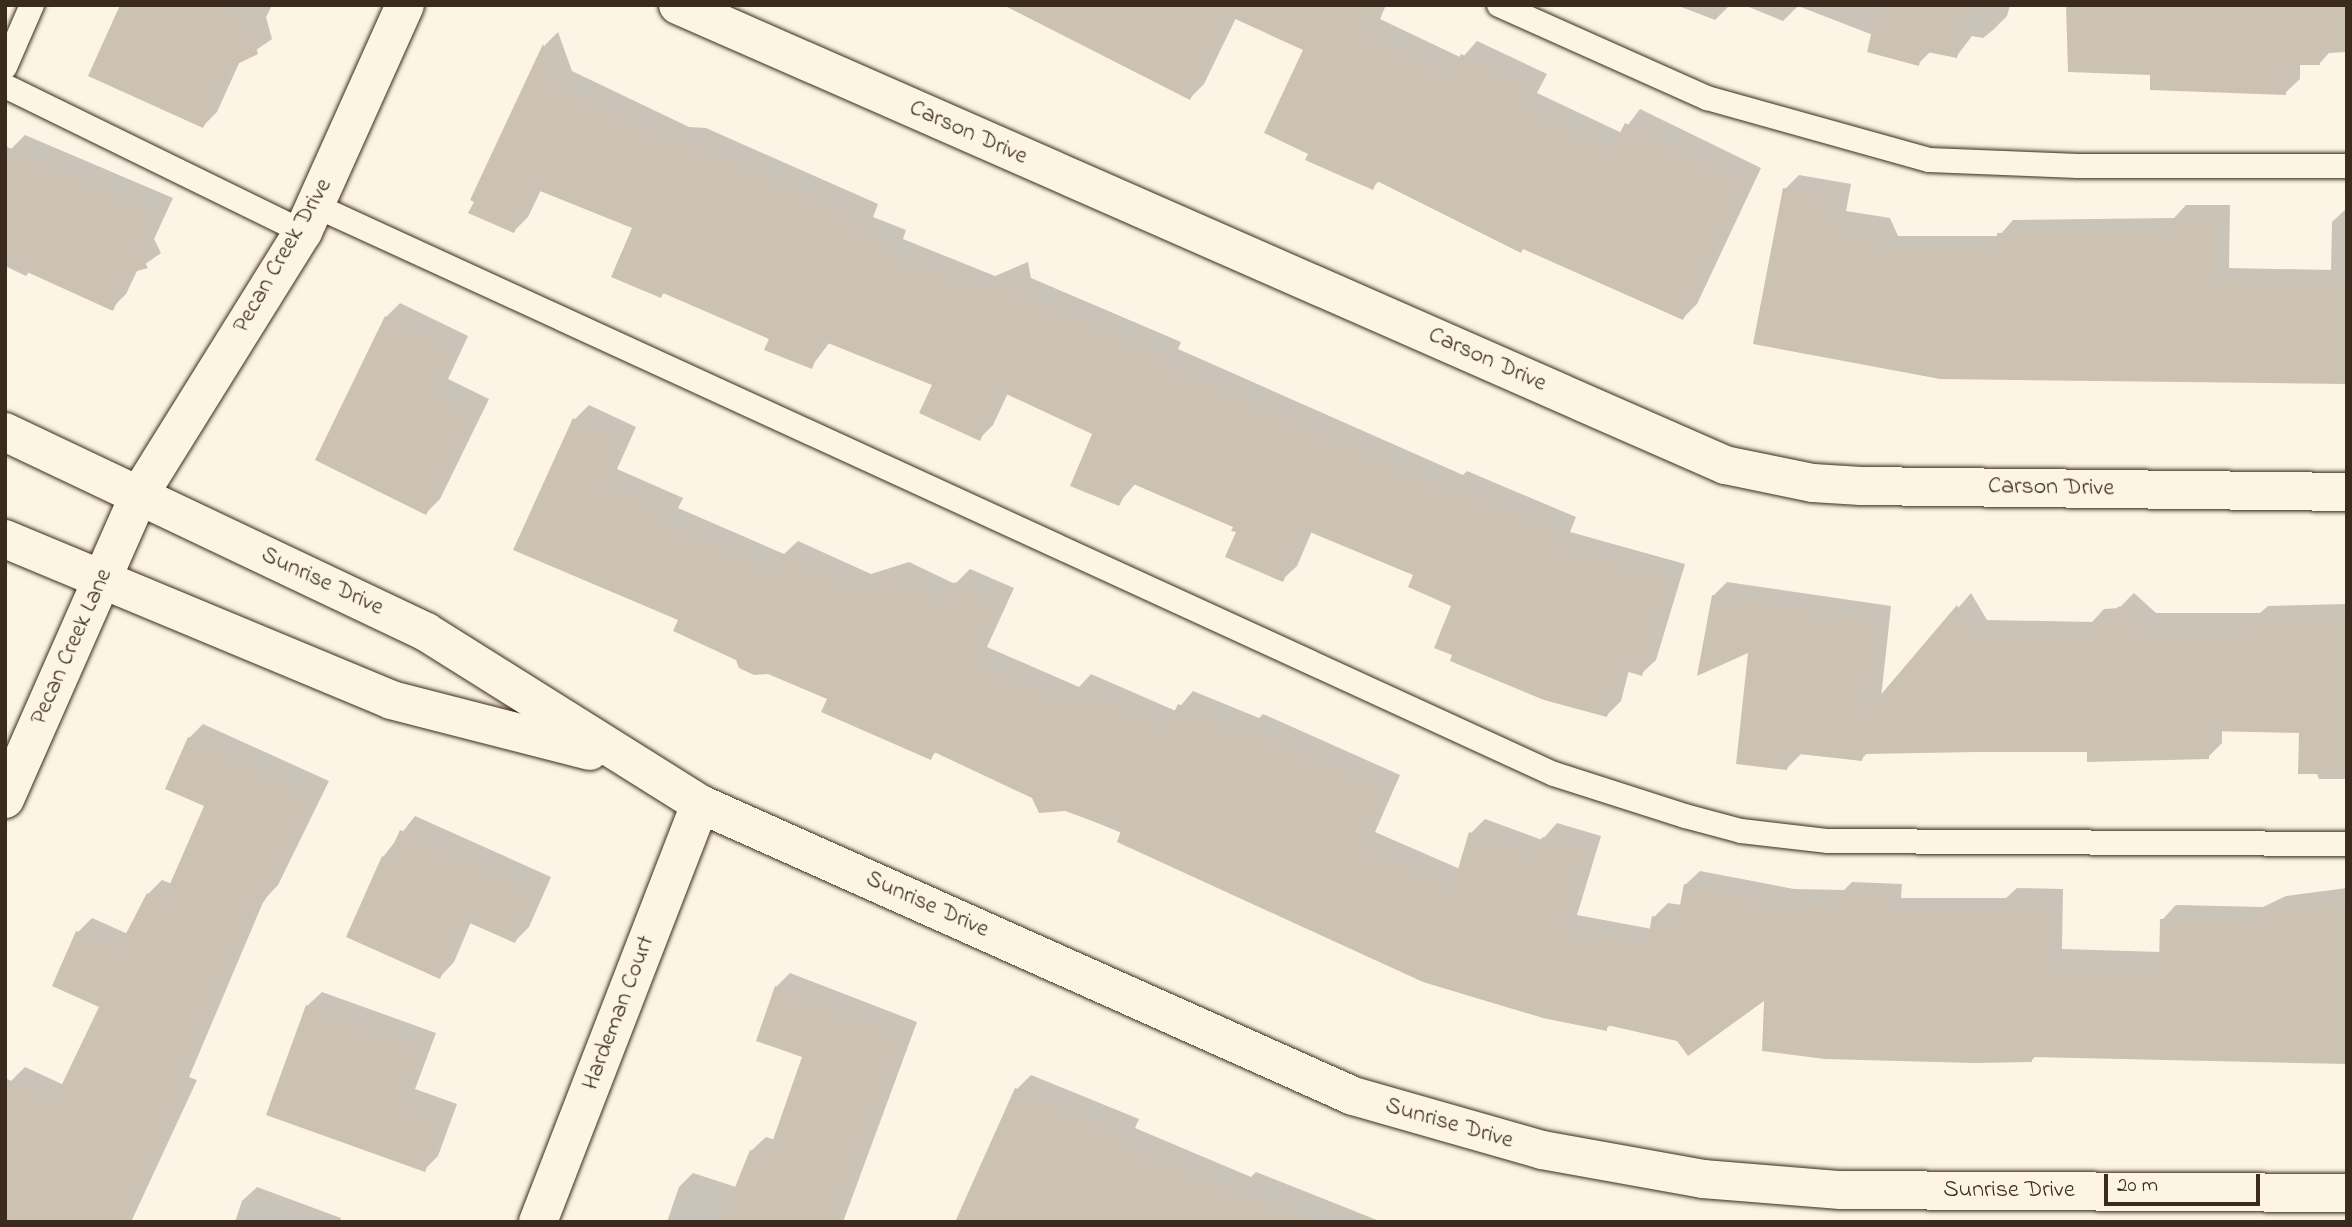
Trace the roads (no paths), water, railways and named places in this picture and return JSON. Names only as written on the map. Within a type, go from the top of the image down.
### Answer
[{"type":"street","name":"Pecan Creek Drive","points":[[139,495],[309,219],[405,5]]},
{"type":"street","name":"Carson Drive","points":[[678,5],[1725,465],[1813,483],[1861,486],[2347,492]]},
{"type":"street","name":"Sunrise Drive","points":[[5,432],[426,632],[623,760],[699,804],[1353,1097],[1542,1150],[1703,1179],[1841,1190],[2347,1194]]},
{"type":"street","name":"Pecan Creek Lane","points":[[5,799],[139,495]]},
{"type":"street","name":"Sunrise Drive","points":[[5,539],[391,701],[623,760]]},
{"type":"street","name":"Hardeman Court","points":[[538,1222],[699,804]]},
{"type":"lane","points":[[5,67],[32,5]]},
{"type":"lane","points":[[1499,5],[1707,98],[1929,160],[2078,166],[2347,166]]},
{"type":"lane","points":[[5,86],[1554,774],[1741,831],[1828,841],[2347,844]]}]
